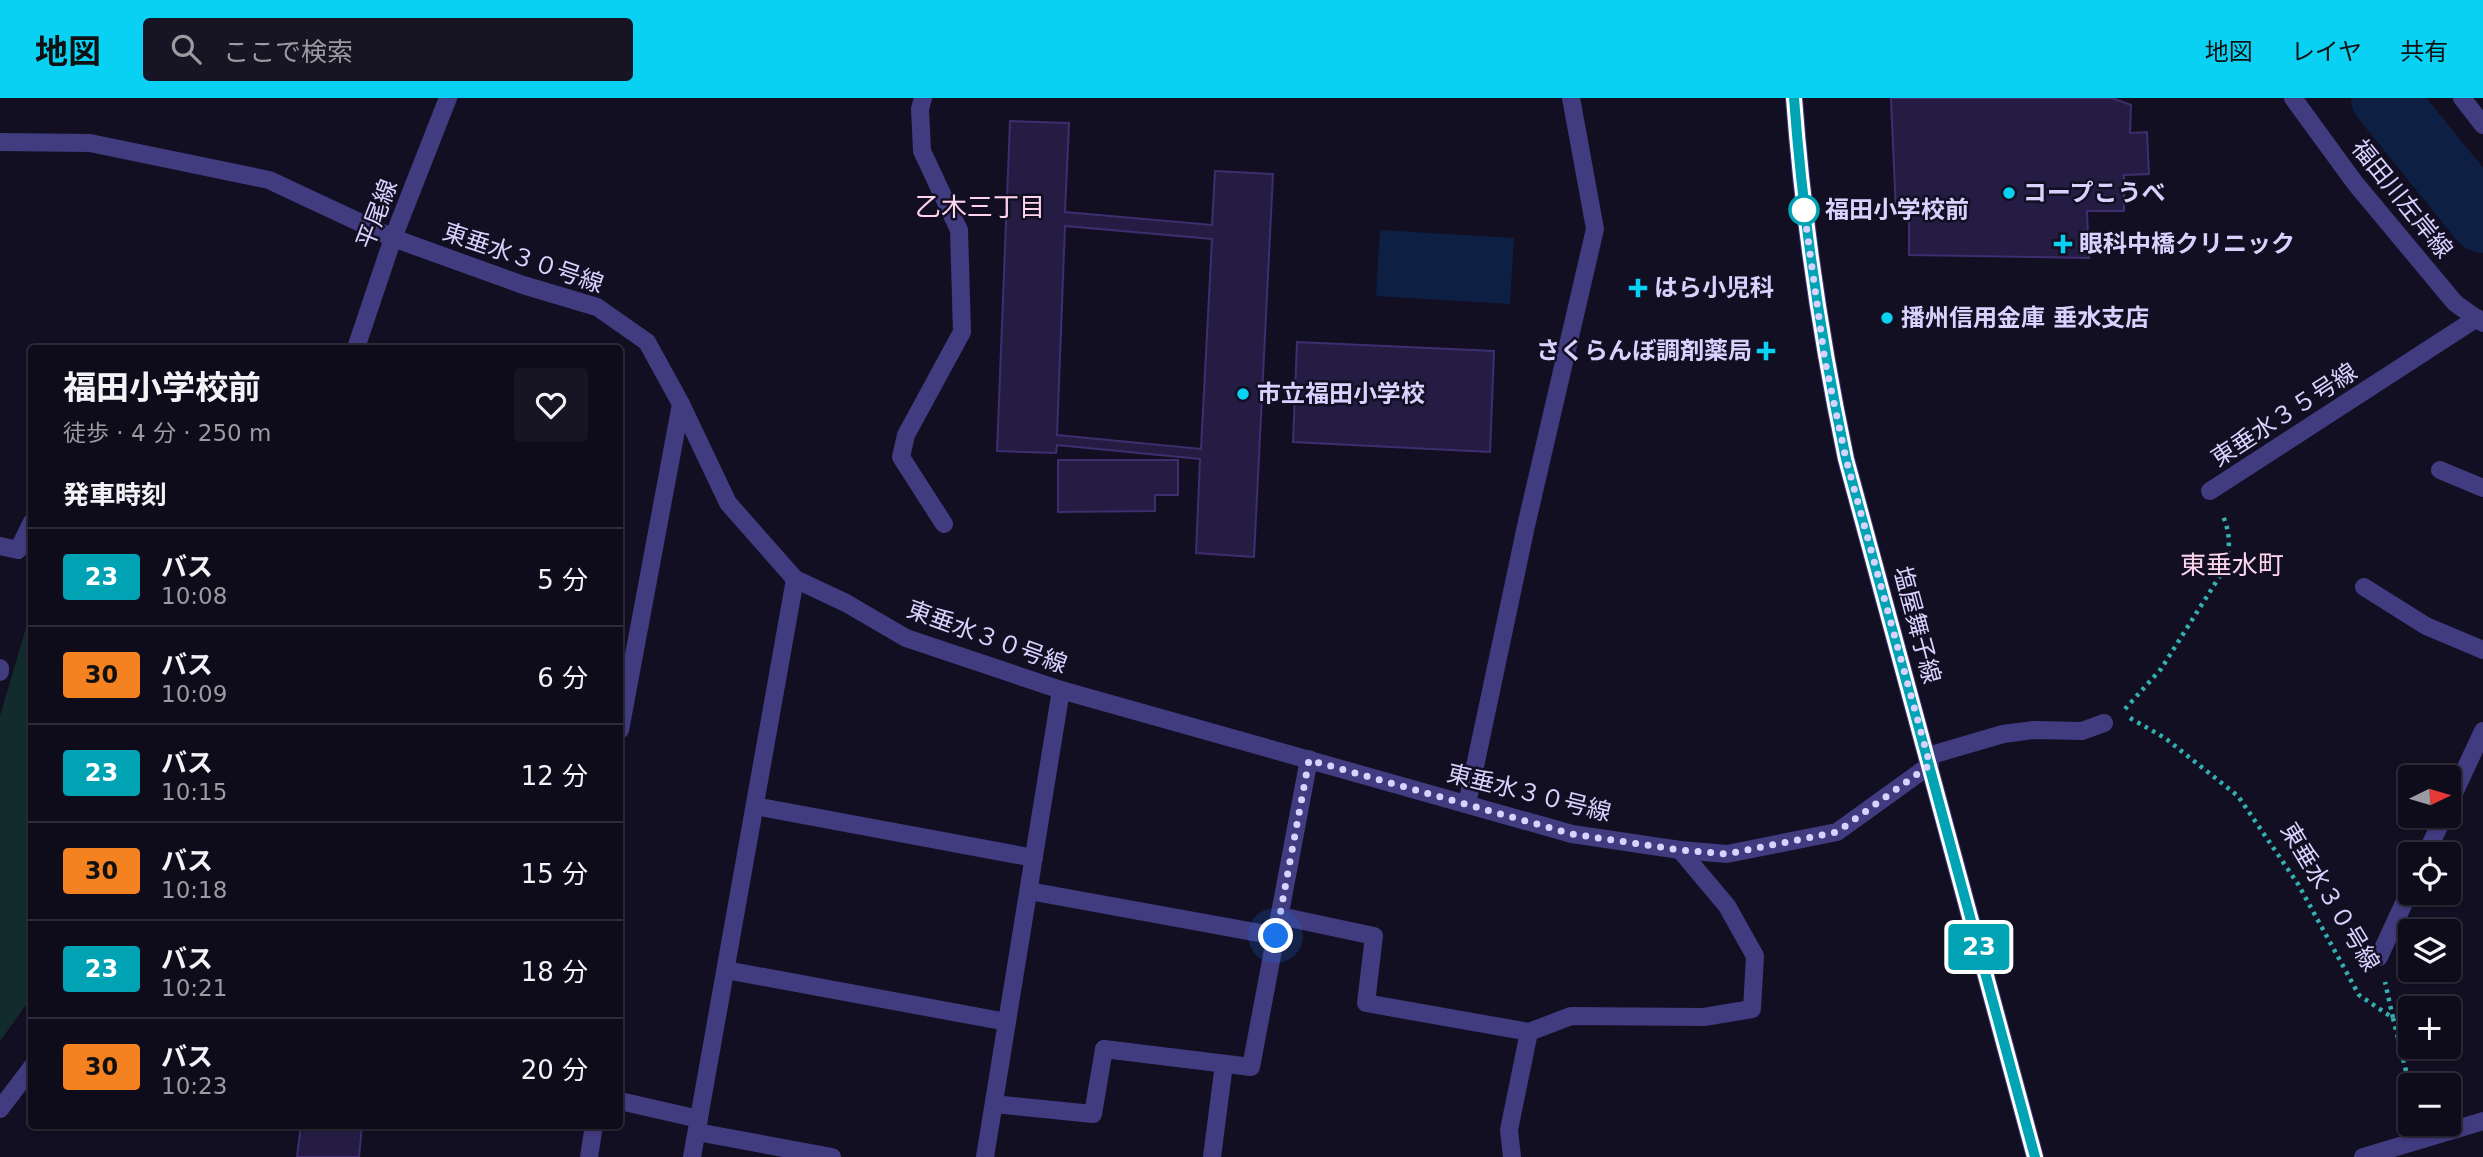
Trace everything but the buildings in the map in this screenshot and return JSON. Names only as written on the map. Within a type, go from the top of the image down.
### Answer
[{"type":"street","name":"平尾線","points":[[357,345],[393,238],[448,98]]},
{"type":"street","points":[[923,98],[920,109],[922,151],[959,230],[962,332],[906,435],[901,457],[944,524]]},
{"type":"street","points":[[1467,804],[1595,229],[1571,98]]},
{"type":"street","name":"塩屋舞子線","points":[[1794,98],[1801,188],[1825,361],[1846,459],[2035,1157]]},
{"type":"street","name":"福田川左岸線","points":[[2293,98],[2354,183],[2455,303],[2480,321]]},
{"type":"street","points":[[2462,98],[2483,125]]},
{"type":"street","name":"東垂水３０号線","points":[[0,142],[90,143],[269,180],[393,238],[523,285],[597,307],[647,342],[681,404],[728,502],[795,579],[846,603],[906,638],[1061,690],[1572,834],[1727,854],[1837,832],[1929,761],[2003,734],[2034,730],[2082,731],[2104,723]]},
{"type":"street","name":"東垂水３５号線","points":[[2210,491],[2480,321]]},
{"type":"street","points":[[623,714],[681,404]]},
{"type":"street","points":[[2441,470],[2483,488]]},
{"type":"street","points":[[0,546],[18,550],[28,530]]},
{"type":"street","points":[[692,1157],[795,579]]},
{"type":"street","points":[[2364,587],[2426,626],[2483,650]]},
{"type":"street","points":[[985,1157],[1061,690]]},
{"type":"street","points":[[2461,778],[2483,731]]},
{"type":"street","points":[[994,1104],[1093,1114],[1104,1049],[1251,1068],[1309,760]]},
{"type":"street","points":[[755,806],[1034,858]]},
{"type":"street","points":[[1280,916],[1374,936],[1366,1003],[1529,1032],[1571,1016],[1704,1017],[1752,1009],[1755,956],[1727,906],[1680,850]]},
{"type":"street","points":[[1029,891],[1276,936]]},
{"type":"street","name":"東垂水３０号線","points":[[2379,957],[2403,905]]},
{"type":"street","points":[[726,970],[1007,1022]]},
{"type":"street","points":[[1512,1157],[1509,1130],[1529,1032]]},
{"type":"street","points":[[1212,1157],[1224,1064]]},
{"type":"street","points":[[0,1109],[28,1072]]},
{"type":"street","points":[[623,1102],[698,1126],[832,1157]]},
{"type":"street","points":[[2363,1157],[2483,1121]]},
{"type":"street","points":[[589,1157],[593,1129]]},
{"type":"path","name":"東垂水３５号線","points":[[2138,696],[2161,669],[2223,571],[2228,557],[2228,526],[2210,491]]},
{"type":"path","name":"東垂水３０号線","points":[[2120,713],[2165,738],[2238,796],[2298,884],[2359,995],[2393,1018]]},
{"type":"path","name":"東垂水３０号線","points":[[2379,957],[2393,1018]]},
{"type":"path","points":[[2393,1018],[2407,1073]]},
{"type":"green space","points":[[28,621],[28,1002],[0,1041],[0,716]]},
{"type":"water","points":[[1380,230],[1514,238],[1510,304],[1376,296]]},
{"type":"waterway","points":[[2384,98],[2483,220]]},
{"type":"bus line","name":"23","points":[[1794,98],[1801,188],[1825,361],[1846,459],[2035,1157]]},
{"type":"place","name":"コープこうべ","points":[[2009,193]]},
{"type":"place","name":"福田小学校前","points":[[1804,210]]},
{"type":"place","name":"眼科中橋クリニック","points":[[2063,244]]},
{"type":"place","name":"はら小児科","points":[[1638,288]]},
{"type":"place","name":"播州信用金庫 垂水支店","points":[[1887,318]]},
{"type":"place","name":"さくらんぼ調剤薬局","points":[[1766,351]]},
{"type":"place","name":"市立福田小学校","points":[[1243,394]]},
{"type":"district","name":"乙木三丁目","points":[[980,207]]},
{"type":"district","name":"東垂水町","points":[[2232,565]]},
{"type":"route","points":[[1276,936],[1309,760],[1572,834],[1727,854],[1837,832],[1930,765],[1846,459],[1825,361],[1804,210]]}]
